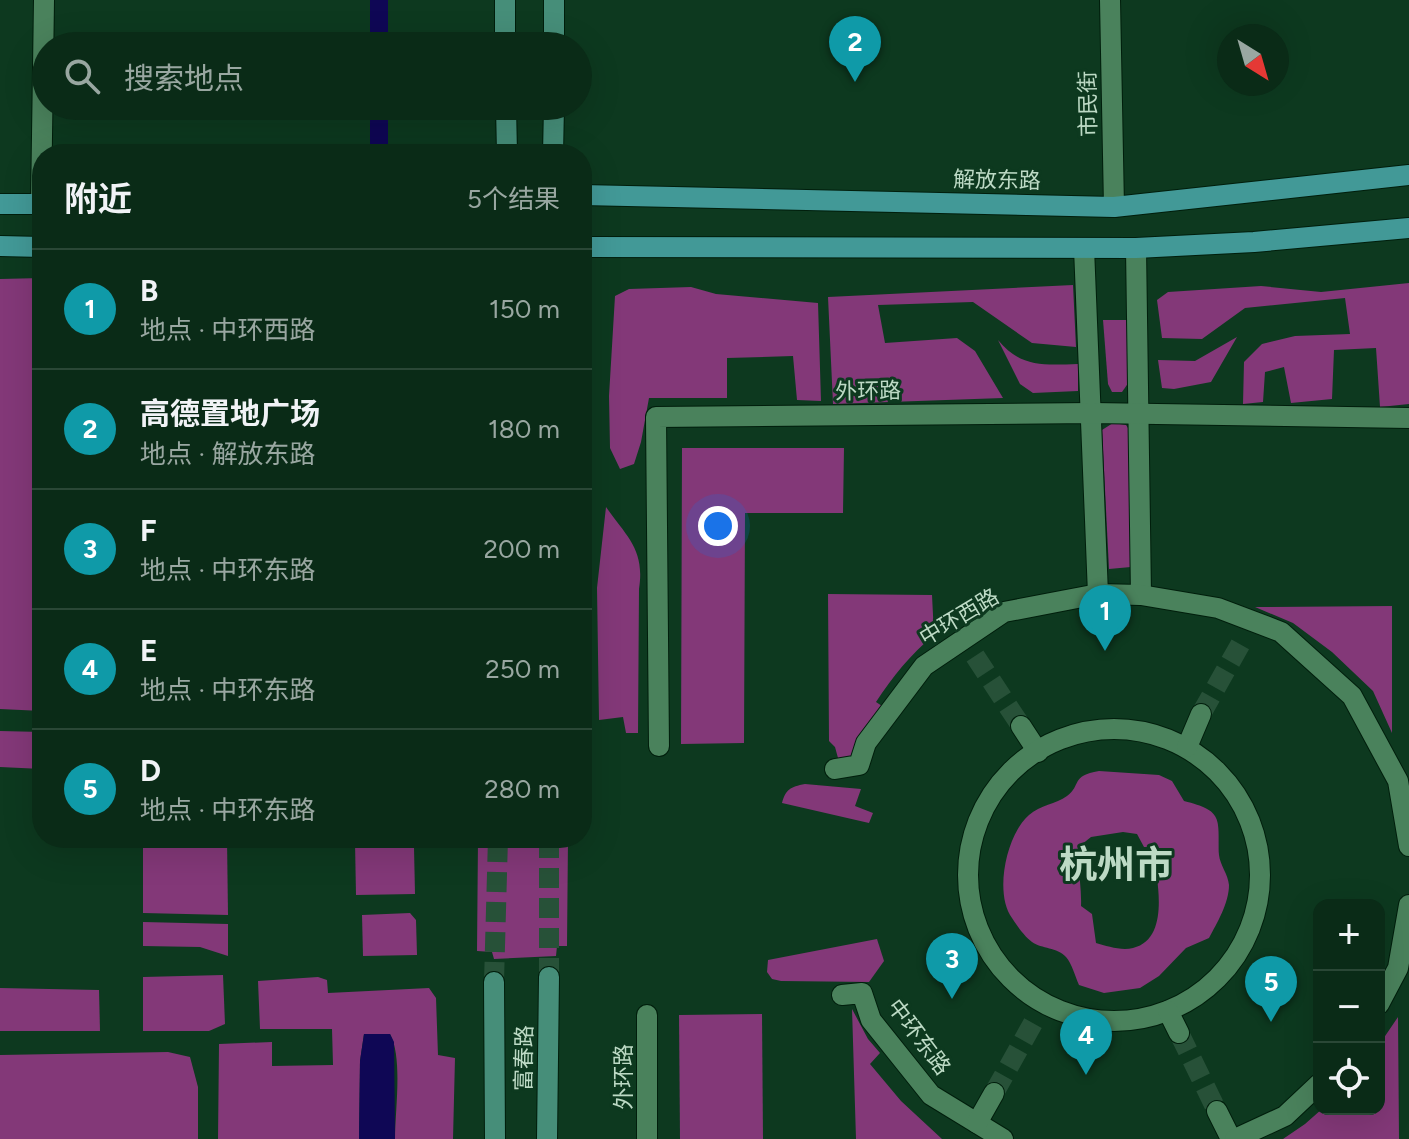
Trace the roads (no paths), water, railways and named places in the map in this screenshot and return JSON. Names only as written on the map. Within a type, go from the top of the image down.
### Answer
[{"type":"main road","points":[[505,0],[505,32]]},
{"type":"main road","points":[[554,0],[554,32]]},
{"type":"main road","points":[[506,120],[507,144]]},
{"type":"main road","points":[[553,144],[554,120]]},
{"type":"main road","name":"解放东路","points":[[592,195],[1114,207],[1409,175]]},
{"type":"main road","points":[[0,204],[32,204]]},
{"type":"main road","points":[[592,247],[1136,248],[1254,242],[1409,228]]},
{"type":"main road","points":[[0,246],[32,247]]},
{"type":"main road","name":"富春路","points":[[547,1139],[549,977]]},
{"type":"main road","name":"富春路","points":[[494,982],[495,1139]]},
{"type":"street","points":[[44,0],[44,32]]},
{"type":"street","name":"市民街","points":[[1110,0],[1114,207]]},
{"type":"street","points":[[42,120],[42,144]]},
{"type":"street","points":[[1084,248],[1098,594]]},
{"type":"street","points":[[1136,248],[1141,595]]},
{"type":"street","name":"外环路","points":[[659,746],[656,417],[1092,413],[1409,418]]},
{"type":"street","name":"中环西路","points":[[835,769],[859,765],[866,743],[924,666],[969,647],[1004,612],[1098,594],[1141,595],[1218,608],[1248,628],[1281,632],[1352,696],[1398,781],[1409,846]]},
{"type":"street","points":[[1187,747],[1201,714]]},
{"type":"street","points":[[1021,726],[1038,752]]},
{"type":"street","points":[[1093,730],[1141,730],[1187,747],[1225,778],[1238,798],[1251,819],[1262,867],[1256,915],[1235,960],[1201,995],[1157,1016],[1108,1023],[1040,1010],[988,952],[970,908],[968,860],[981,813],[1008,774],[1047,745],[1093,730]]},
{"type":"street","points":[[1385,993],[1398,968],[1408,914]]},
{"type":"street","name":"中环东路","points":[[842,995],[862,993],[871,1020],[931,1095],[1003,1139]]},
{"type":"street","points":[[1168,1011],[1179,1033]]},
{"type":"street","name":"外环路","points":[[647,1015],[647,1139]]},
{"type":"street","points":[[1217,1111],[1233,1139],[1285,1116],[1313,1090]]},
{"type":"street","points":[[977,1123],[994,1093]]},
{"type":"waterway","points":[[379,0],[379,32]]},
{"type":"waterway","points":[[379,120],[379,144]]},
{"type":"tunnel","points":[[1201,714],[1245,636]]},
{"type":"tunnel","points":[[975,656],[1021,726]]},
{"type":"tunnel","points":[[494,982],[498,848]]},
{"type":"tunnel","points":[[549,848],[549,977]]},
{"type":"tunnel","points":[[994,1093],[1037,1016]]},
{"type":"tunnel","points":[[1179,1033],[1217,1111]]},
{"type":"place","name":"高德置地广场","points":[[855,82]]},
{"type":"place","name":"B","points":[[1105,651]]},
{"type":"place","name":"F","points":[[952,999]]},
{"type":"place","name":"D","points":[[1271,1022]]},
{"type":"place","name":"E","points":[[1086,1075]]},
{"type":"district","name":"杭州市","points":[[1116,865]]}]
